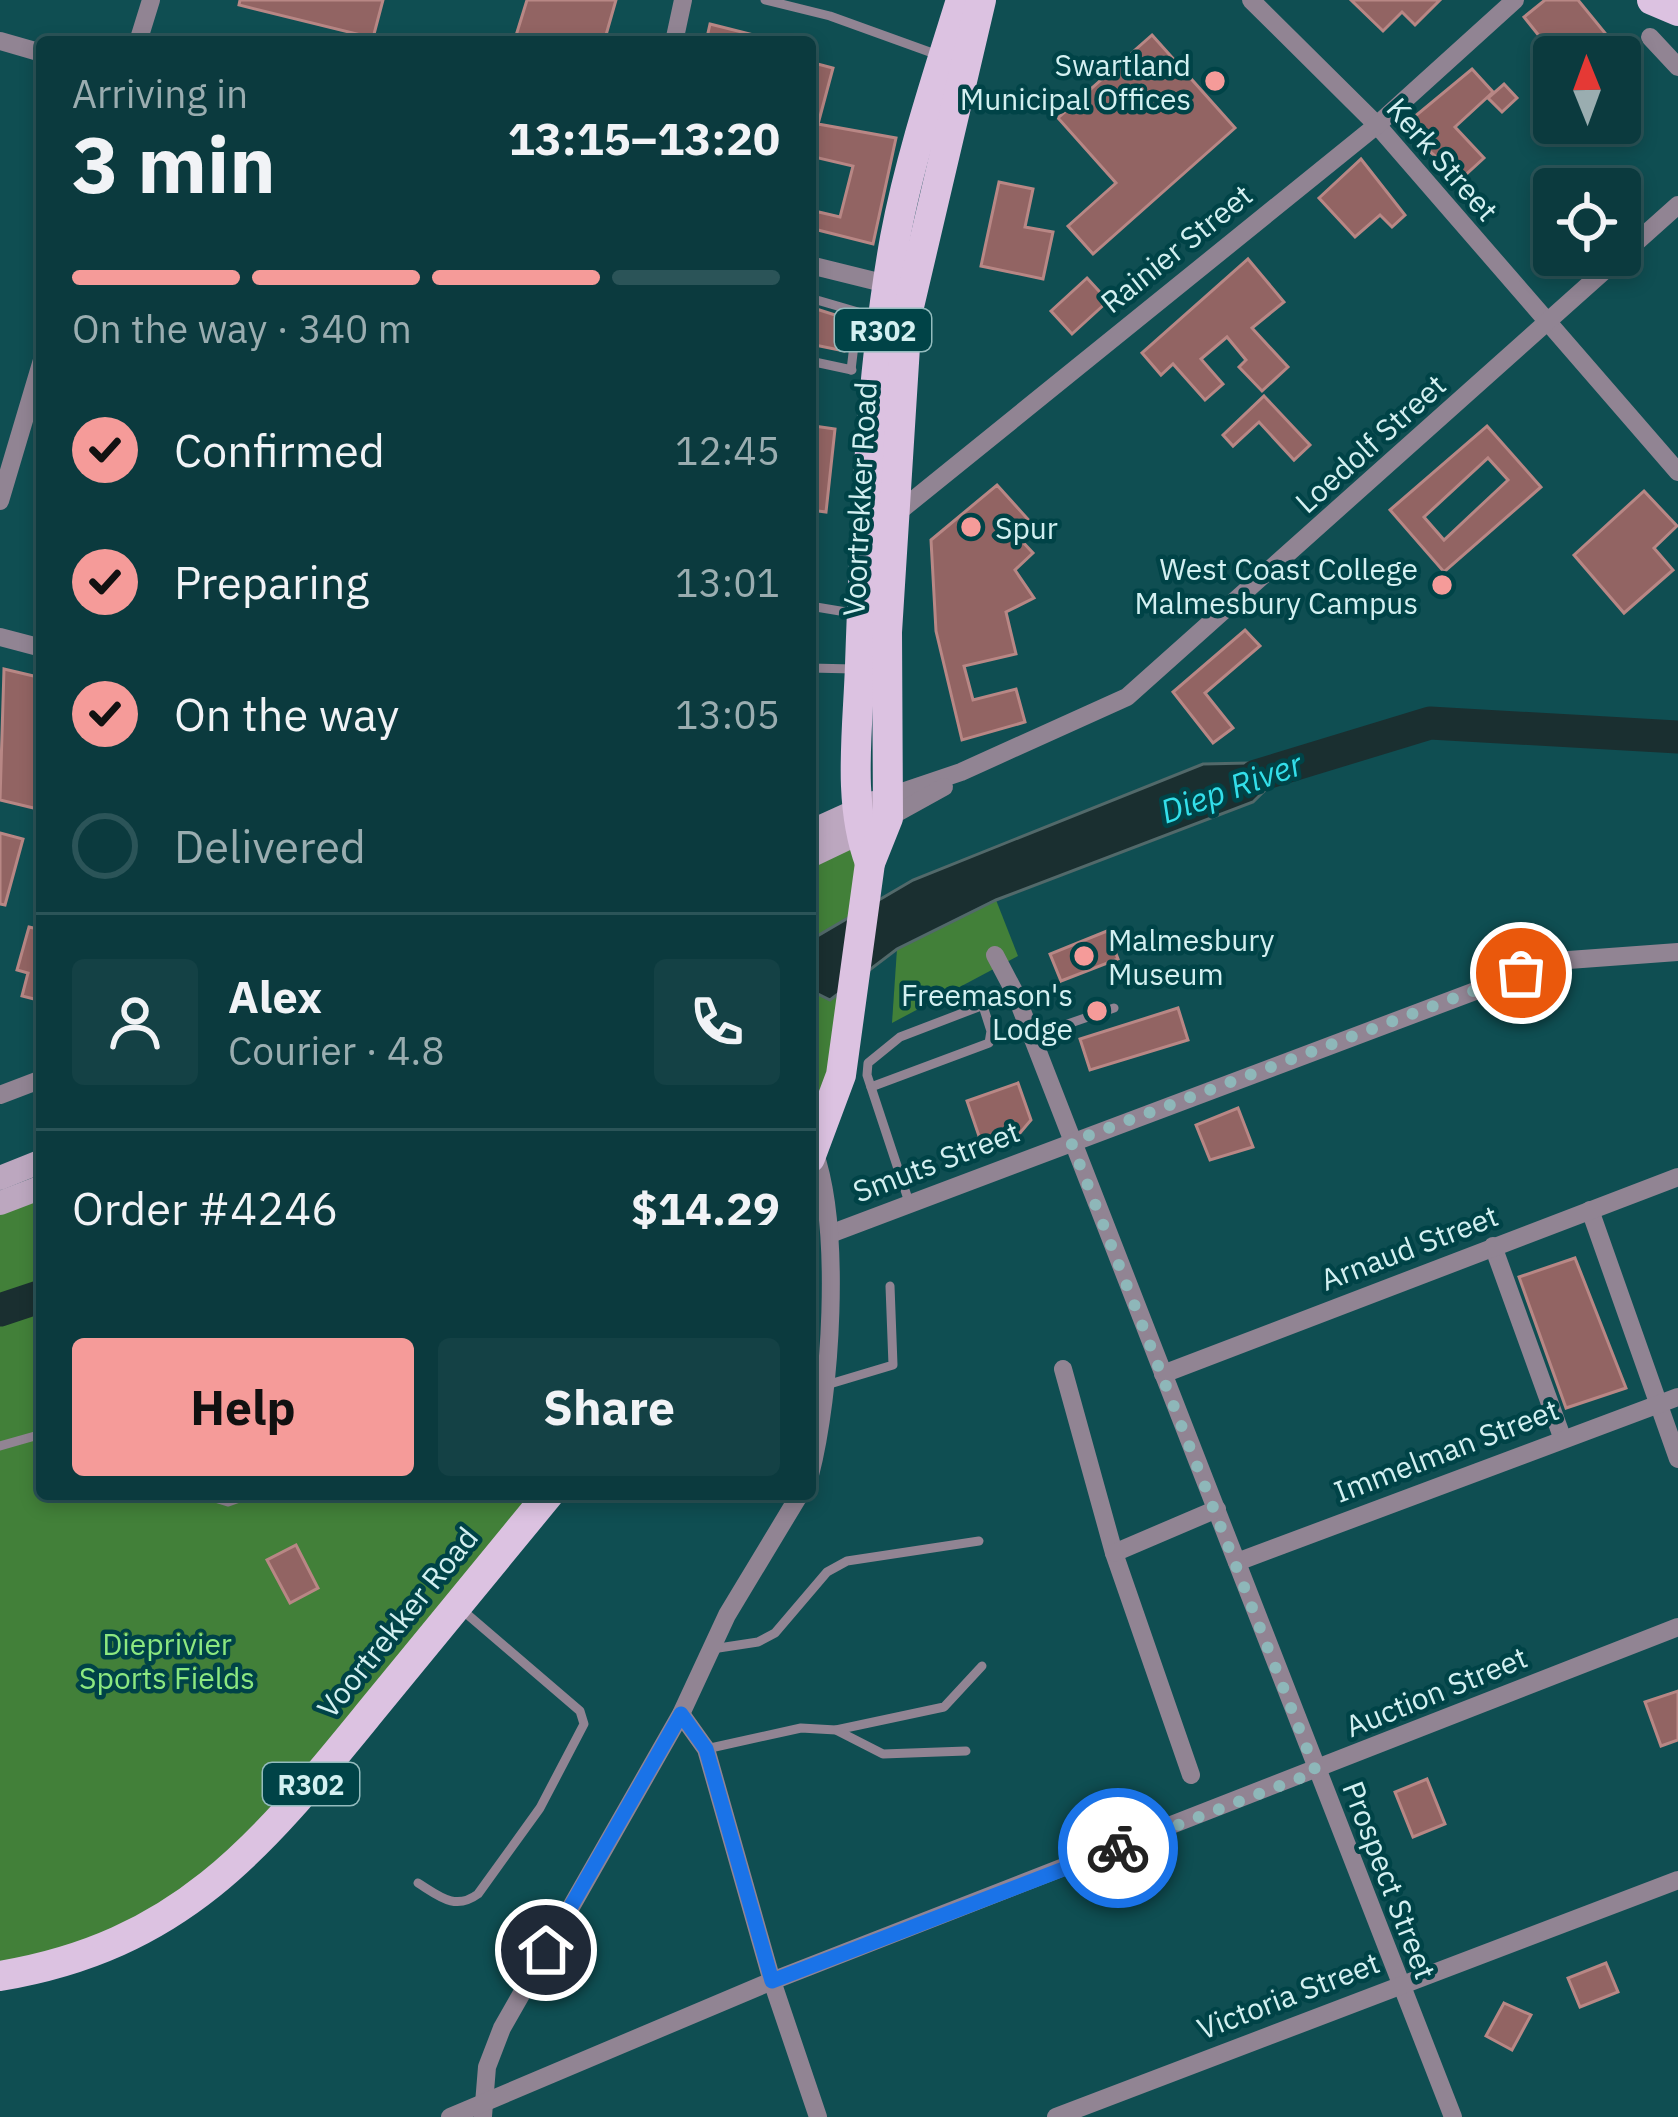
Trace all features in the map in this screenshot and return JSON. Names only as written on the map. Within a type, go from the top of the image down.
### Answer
[{"type":"main road","name":"Voortrekker Road","points":[[955,60],[961,0]]},
{"type":"main road","name":"Voortrekker Road","points":[[816,1143],[841,1075],[868,877],[898,515],[901,387],[896,231],[955,60],[981,0]]},
{"type":"main road","points":[[1652,0],[1678,10]]},
{"type":"main road","name":"Voortrekker Road","points":[[873,815],[860,670],[866,531],[864,373],[899,287]]},
{"type":"main road","points":[[816,830],[873,815]]},
{"type":"main road","points":[[816,852],[873,815]]},
{"type":"main road","points":[[0,1178],[36,1163]]},
{"type":"main road","points":[[0,1203],[36,1189]]},
{"type":"main road","name":"Voortrekker Road","points":[[0,1976],[124,1939],[225,1875],[286,1818],[544,1500]]},
{"type":"street","points":[[140,36],[152,0]]},
{"type":"street","points":[[675,36],[683,0]]},
{"type":"street","name":"Kerk Street","points":[[1251,0],[1377,125],[1545,325],[1678,472]]},
{"type":"street","name":"Rainier Street","points":[[866,531],[898,515],[1377,125],[1515,0]]},
{"type":"street","points":[[1650,37],[1678,67]]},
{"type":"street","points":[[0,41],[36,51]]},
{"type":"street","name":"Loedolf Street","points":[[873,815],[1126,697],[1678,205]]},
{"type":"street","points":[[816,266],[899,287]]},
{"type":"street","points":[[0,501],[36,380]]},
{"type":"street","points":[[0,637],[36,646]]},
{"type":"street","name":"Smuts Street","points":[[830,1234],[1556,962],[1678,952]]},
{"type":"street","name":"Prospect Street","points":[[995,955],[1015,993],[1453,2117]]},
{"type":"street","points":[[0,1094],[36,1081]]},
{"type":"street","points":[[816,1172],[830,1234],[824,1420],[816,1451]]},
{"type":"street","name":"Arnaud Street","points":[[1162,1374],[1678,1177]]},
{"type":"street","points":[[1589,1210],[1678,1459]]},
{"type":"street","points":[[1493,1246],[1562,1437]]},
{"type":"street","points":[[1063,1369],[1114,1553],[1191,1775]]},
{"type":"street","name":"Immelman Street","points":[[1238,1562],[1678,1397]]},
{"type":"street","points":[[482,2112],[487,2067],[502,2028],[797,1500]]},
{"type":"street","points":[[1114,1553],[1216,1509]]},
{"type":"street","name":"Auction Street","points":[[450,2117],[482,2112],[772,1981],[1678,1627]]},
{"type":"street","points":[[681,1714],[706,1749],[772,1981],[818,2117]]},
{"type":"street","name":"Victoria Street","points":[[1056,2117],[1678,1880]]},
{"type":"lane","points":[[764,0],[830,16],[955,60]]},
{"type":"lane","points":[[816,300],[858,312],[864,373],[816,362]]},
{"type":"lane","points":[[816,607],[862,614]]},
{"type":"lane","points":[[816,668],[860,670]]},
{"type":"lane","points":[[910,1202],[871,1087],[868,1064],[879,1050],[1015,993]]},
{"type":"lane","points":[[871,1087],[988,1043],[991,1031],[982,1003]]},
{"type":"lane","points":[[1030,1037],[1114,1008]]},
{"type":"lane","points":[[823,1386],[892,1365],[890,1286]]},
{"type":"lane","points":[[0,1446],[36,1435]]},
{"type":"lane","points":[[712,1648],[758,1642],[775,1633],[826,1571],[847,1561],[979,1541]]},
{"type":"lane","points":[[418,1882],[449,1903],[467,1902],[478,1894],[539,1808],[584,1724],[580,1711],[457,1606]]},
{"type":"lane","points":[[706,1749],[800,1728],[836,1730],[944,1707],[982,1666]]},
{"type":"lane","points":[[836,1730],[883,1754],[966,1751]]},
{"type":"green space","points":[[858,834],[870,863],[816,1128],[816,853]]},
{"type":"green space","points":[[996,900],[1018,956],[892,1023],[897,949]]},
{"type":"green space","name":"Dieprivier Sports Fields","points":[[36,1189],[36,1500],[544,1500],[203,1891],[0,1976],[0,1203]]},
{"type":"water","points":[[1294,762],[1253,802],[996,900],[897,949],[830,1000],[816,993],[816,937],[913,880],[1203,764]]},
{"type":"building","points":[[240,0],[383,0],[374,36],[239,5]]},
{"type":"building","points":[[527,0],[616,0],[606,36],[516,36]]},
{"type":"building","points":[[1351,0],[1440,0],[1415,25],[1402,12],[1383,31]]},
{"type":"building","points":[[1545,0],[1578,0],[1605,33],[1539,36],[1524,17]]},
{"type":"building","points":[[710,24],[758,36],[707,36]]},
{"type":"building","points":[[1152,35],[1235,128],[1093,254],[1068,226],[1116,183],[1058,118]]},
{"type":"building","points":[[816,64],[833,68],[818,124],[896,138],[873,244],[816,230],[816,211],[840,217],[853,166],[816,157]]},
{"type":"building","points":[[1472,69],[1493,92],[1455,127],[1484,158],[1461,179],[1402,127]]},
{"type":"building","points":[[1504,84],[1517,98],[1502,112],[1488,98]]},
{"type":"building","points":[[1361,159],[1405,215],[1392,227],[1380,215],[1355,237],[1319,198]]},
{"type":"building","points":[[999,182],[1033,189],[1025,227],[1053,232],[1043,279],[981,266]]},
{"type":"building","points":[[1248,259],[1284,302],[1252,328],[1288,367],[1262,391],[1239,367],[1246,360],[1227,337],[1201,359],[1223,384],[1205,400],[1173,364],[1161,375],[1142,353]]},
{"type":"building","points":[[1087,278],[1108,301],[1072,334],[1051,311]]},
{"type":"building","points":[[816,309],[848,319],[844,351],[816,345]]},
{"type":"building","points":[[1264,396],[1310,445],[1294,460],[1259,422],[1233,446],[1223,435]]},
{"type":"building","points":[[816,426],[835,429],[826,512],[816,511]]},
{"type":"building","points":[[1487,426],[1541,487],[1444,572],[1390,510]],"holes":[[[1488,458],[1508,480],[1444,540],[1424,517]]]},
{"type":"building","points":[[997,485],[1033,525],[1019,538],[1033,553],[1015,570],[1034,598],[1006,612],[1016,654],[964,666],[973,700],[1016,689],[1025,722],[962,740],[936,631],[931,540]]},
{"type":"building","points":[[1644,491],[1677,526],[1654,548],[1673,570],[1624,613],[1574,555]]},
{"type":"building","points":[[1245,630],[1260,646],[1205,693],[1233,728],[1213,743],[1173,692]]},
{"type":"building","points":[[4,669],[36,677],[36,809],[0,800]]},
{"type":"building","points":[[0,833],[23,839],[5,905],[0,904]]},
{"type":"building","points":[[29,927],[36,929],[36,1000],[22,996],[28,973],[17,970]]},
{"type":"building","name":"Malmesbury Museum","points":[[1107,931],[1118,959],[1061,981],[1050,954]]},
{"type":"building","name":"Freemason's Lodge","points":[[1178,1008],[1188,1040],[1090,1070],[1080,1039]]},
{"type":"building","points":[[1018,1083],[1031,1120],[1020,1133],[982,1145],[967,1101]]},
{"type":"building","points":[[1238,1108],[1253,1147],[1210,1160],[1196,1125]]},
{"type":"building","points":[[1575,1258],[1626,1388],[1566,1408],[1519,1277]]},
{"type":"building","points":[[296,1545],[318,1588],[290,1603],[267,1560]]},
{"type":"building","points":[[1678,1691],[1678,1740],[1661,1746],[1645,1702]]},
{"type":"building","points":[[1427,1779],[1445,1824],[1413,1837],[1395,1792]]},
{"type":"building","points":[[1606,1963],[1618,1992],[1580,2007],[1568,1978]]},
{"type":"building","points":[[1504,2003],[1531,2015],[1512,2050],[1486,2036]]},
{"type":"waterway","name":"Diep River","points":[[1256,776],[1430,723],[1678,737]]},
{"type":"waterway","name":"Diep River","points":[[0,1310],[36,1298]]},
{"type":"way so far","points":[[1118,1848],[1316,1772],[1071,1142],[1521,973]]},
{"type":"place","name":"Swartland Municipal Offices","points":[[1215,81]]},
{"type":"place","name":"Spur","points":[[971,527]]},
{"type":"place","name":"West Coast College Malmesbury Campus","points":[[1442,585]]},
{"type":"place","name":"Malmesbury Museum","points":[[1084,956]]},
{"type":"place","name":"Freemason's Lodge","points":[[1097,1011]]},
{"type":"route","points":[[546,1950],[681,1714],[706,1749],[772,1981],[1118,1848]]}]
